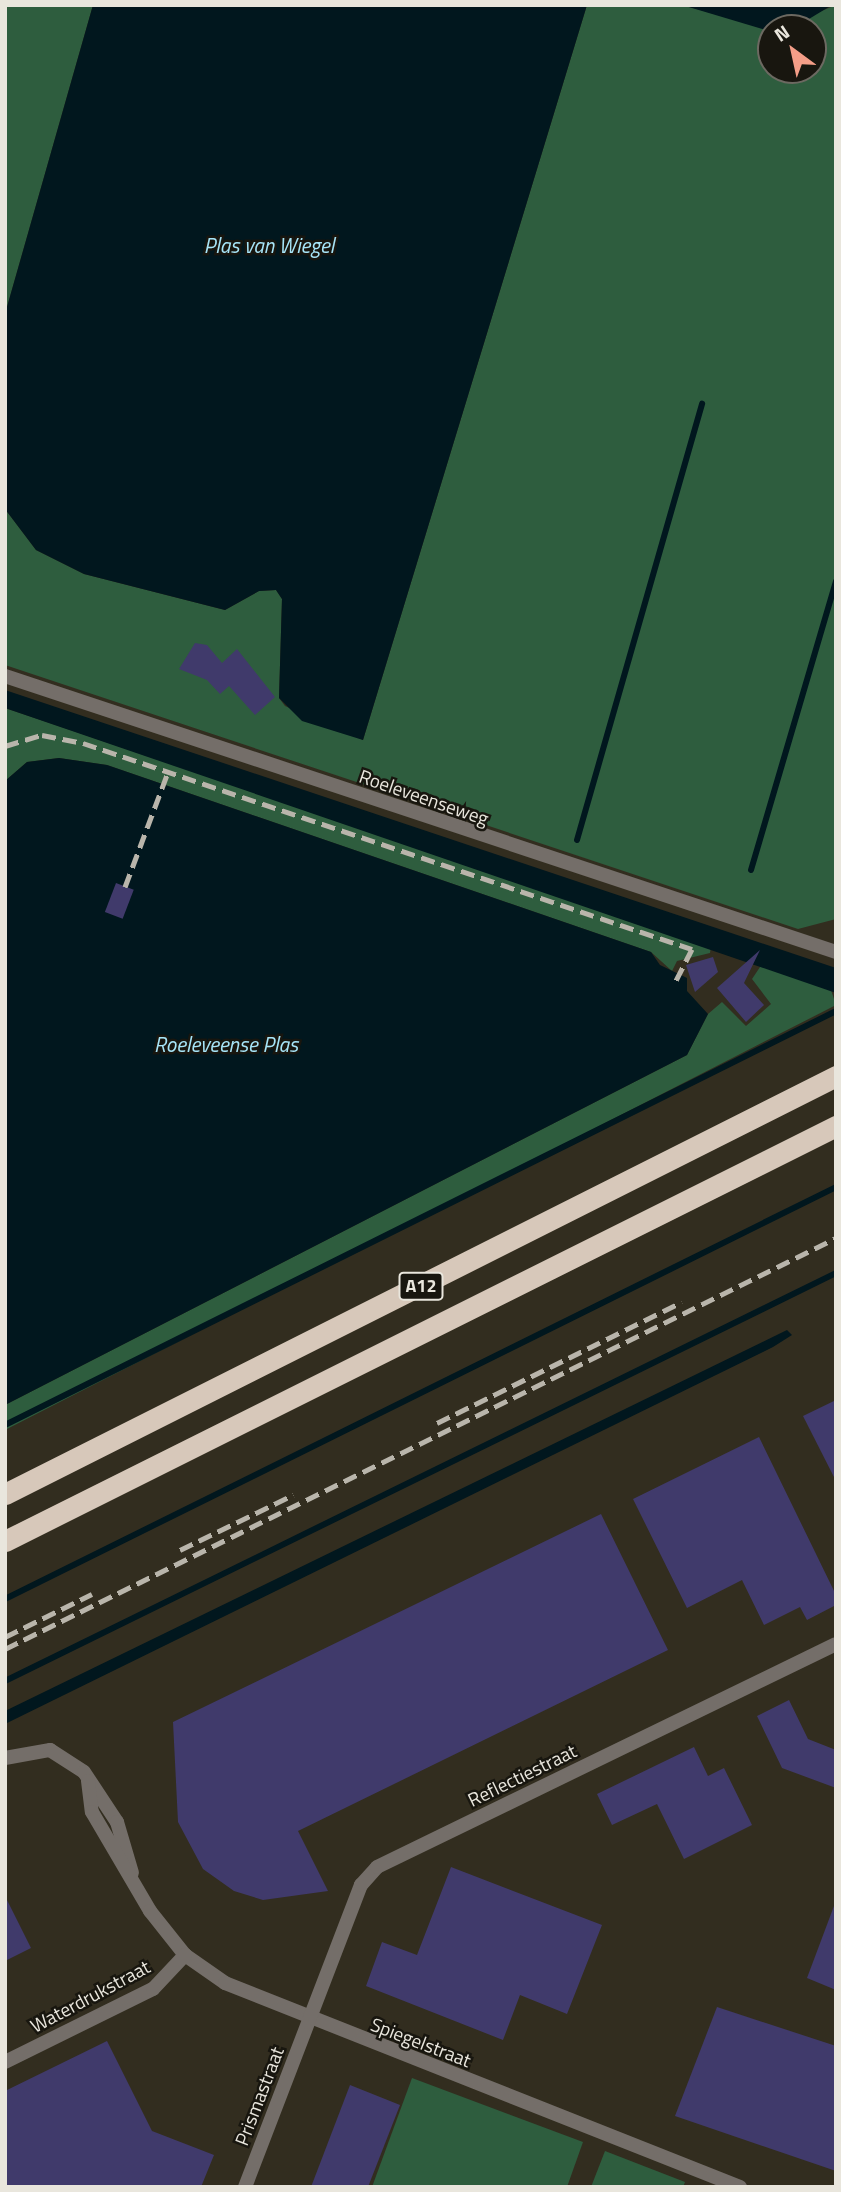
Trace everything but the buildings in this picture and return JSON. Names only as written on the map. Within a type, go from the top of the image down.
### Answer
[{"type":"highway","name":"A12","points":[[5,1494],[836,1076]]},
{"type":"highway","name":"A12","points":[[5,1541],[836,1126]]},
{"type":"street","name":"Roeleveenseweg","points":[[5,676],[835,950]]},
{"type":"street","name":"Reflectiestraat","points":[[309,2019],[361,1885],[377,1867],[836,1644]]},
{"type":"street","name":"Spiegelstraat","points":[[5,1758],[50,1750],[71,1760],[88,1781],[92,1812],[132,1874],[150,1911],[185,1955],[225,1983],[309,2019],[740,2187]]},
{"type":"street","name":"Waterdrukstraat","points":[[5,2062],[153,1989],[185,1955]]},
{"type":"street","name":"Prismastraat","points":[[245,2187],[309,2019]]},
{"type":"green space","points":[[5,5],[93,5],[5,314]]},
{"type":"green space","points":[[587,5],[682,5],[757,25],[757,84],[827,84],[827,14],[814,14],[836,5],[836,919],[798,929],[5,665],[5,509],[36,550],[84,574],[225,610],[259,591],[276,590],[282,599],[279,698],[285,706],[363,740]]},
{"type":"green space","points":[[5,708],[711,946],[710,953],[677,961],[672,971],[651,952],[107,765],[59,758],[27,762],[5,781]]},
{"type":"green space","points":[[762,964],[830,987],[836,1005],[5,1430],[5,1405],[687,1055],[708,1014],[722,1002],[746,1026],[771,1004],[752,979]]},
{"type":"green space","points":[[412,2078],[583,2142],[567,2187],[372,2187]]},
{"type":"green space","points":[[605,2151],[685,2182],[683,2187],[591,2187]]},
{"type":"water","name":"Plas van Wiegel","points":[[93,5],[587,5],[363,740],[302,721],[279,698],[282,599],[276,590],[259,591],[225,610],[84,574],[36,550],[5,509],[5,314]]},
{"type":"water","points":[[682,5],[832,5],[817,14],[757,14],[757,27]]},
{"type":"water","points":[[5,690],[836,968],[836,993],[5,708]]},
{"type":"water","name":"Roeleveense Plas","points":[[59,758],[107,765],[651,952],[660,965],[687,978],[687,991],[708,1014],[687,1055],[5,1405],[5,781],[27,762]]},
{"type":"water","points":[[787,1330],[792,1335],[773,1347],[5,1724],[5,1711]]},
{"type":"waterway","points":[[577,840],[702,404]]},
{"type":"waterway","points":[[751,870],[836,581]]},
{"type":"waterway","points":[[5,1425],[836,1011]]},
{"type":"waterway","points":[[5,1599],[836,1187]]},
{"type":"waterway","points":[[5,1681],[836,1273]]},
{"type":"railway","points":[[5,746],[42,735],[83,743],[692,949],[676,981]]},
{"type":"railway","points":[[125,887],[168,772]]},
{"type":"railway","points":[[5,1649],[836,1238]]},
{"type":"railway","points":[[437,1423],[682,1302]]},
{"type":"railway","points":[[180,1550],[293,1495]]},
{"type":"railway","points":[[5,1637],[92,1594]]}]
